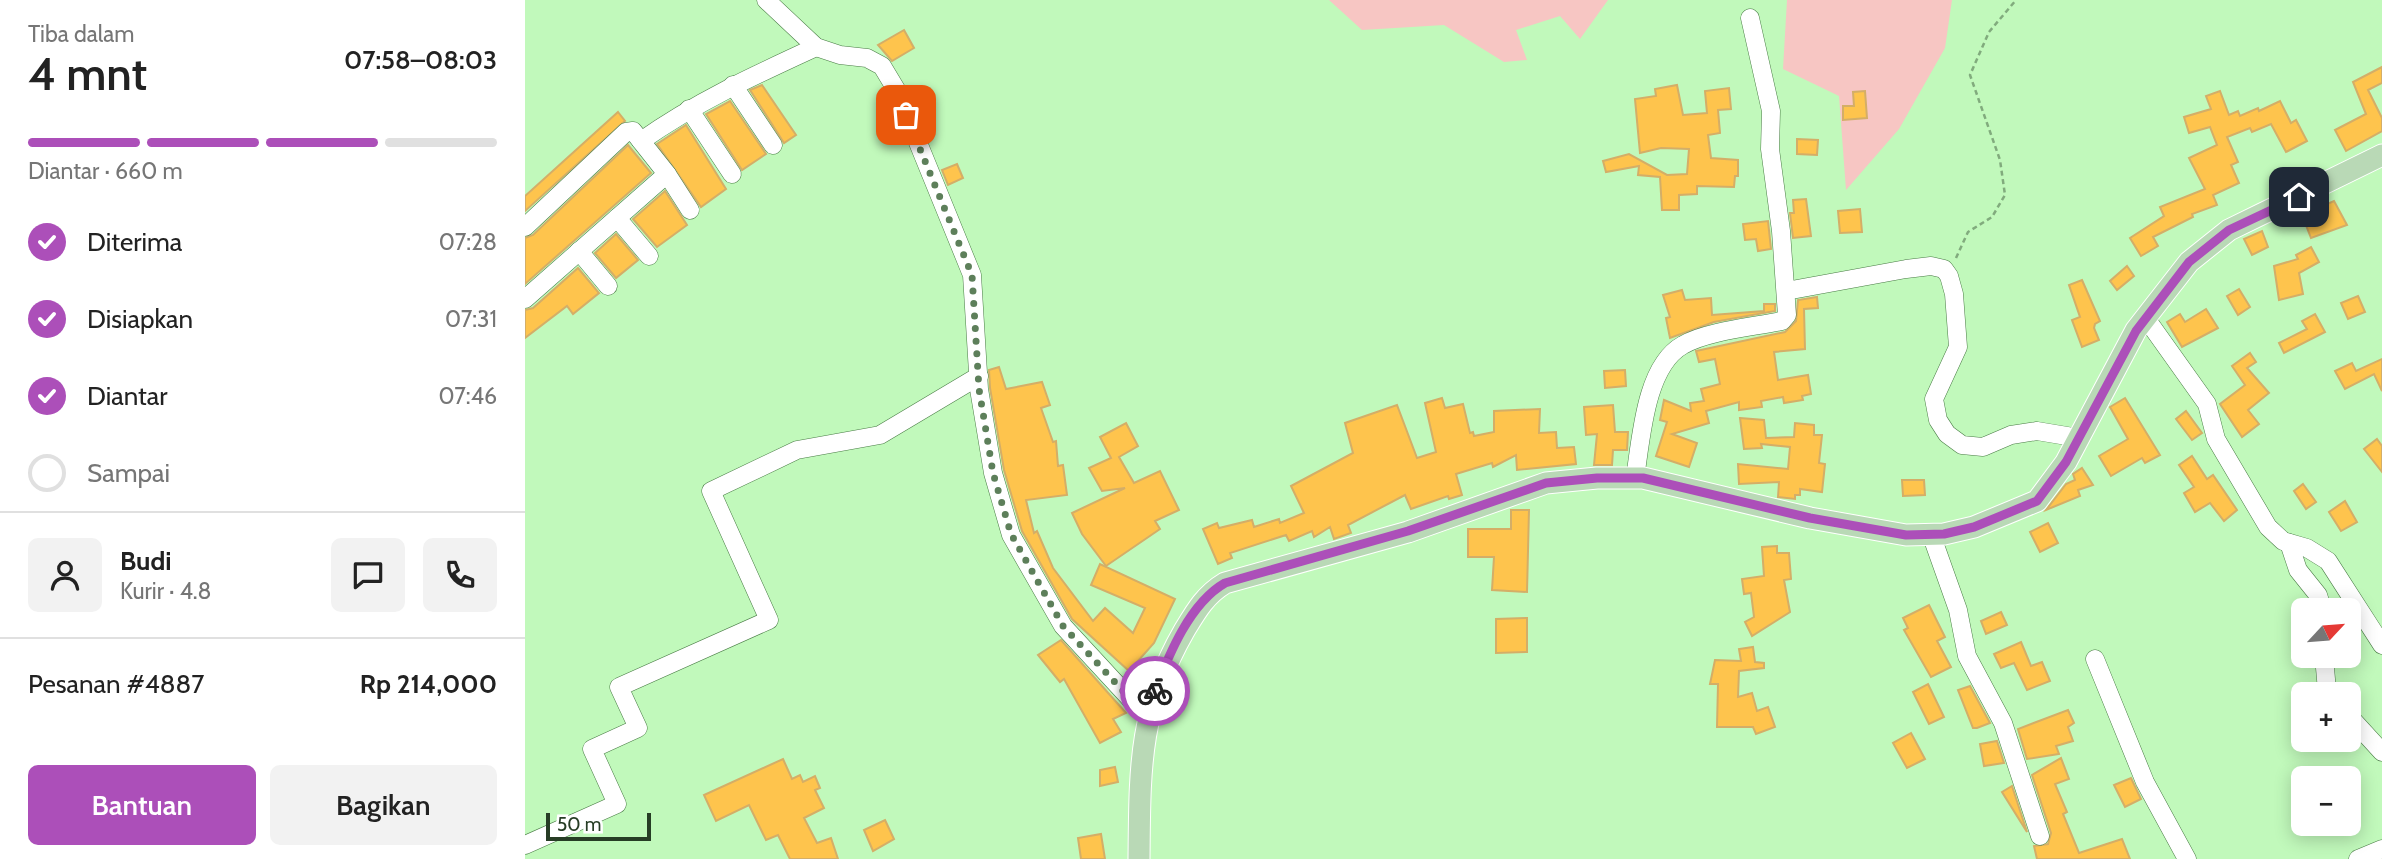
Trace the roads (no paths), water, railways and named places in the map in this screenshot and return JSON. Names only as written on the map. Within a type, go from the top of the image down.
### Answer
[{"type":"main road","points":[[1139,859],[1140,759],[1147,717],[1156,688],[1173,650],[1209,592],[1261,572],[1408,531],[1546,483],[1635,478],[1810,518],[1906,535],[1974,527],[2037,501],[2066,462],[2145,317],[2189,262],[2229,230],[2382,155]]},
{"type":"street","points":[[767,0],[816,47],[840,55],[867,58],[881,66],[897,91],[972,275],[979,376],[993,473],[1014,543],[1063,626],[1147,717]]},
{"type":"street","points":[[1635,478],[1648,396],[1672,354],[1679,347],[1697,340],[1782,321],[1788,310],[1770,149],[1771,111],[1750,18]]},
{"type":"street","points":[[641,141],[689,109],[733,85],[816,47]]},
{"type":"street","points":[[733,85],[773,145]]},
{"type":"street","points":[[689,109],[732,174]]},
{"type":"street","points":[[525,227],[626,132],[633,131],[667,174],[690,210]]},
{"type":"street","points":[[525,299],[667,174]]},
{"type":"street","points":[[617,218],[649,256]]},
{"type":"street","points":[[579,251],[608,286]]},
{"type":"street","points":[[1786,291],[1931,266],[1944,269],[1949,276],[1958,347],[1934,399],[1938,420],[1947,434],[1962,445],[1983,447],[2011,435],[2037,431],[2079,438]]},
{"type":"street","points":[[2145,317],[2207,404],[2216,439],[2268,527],[2290,543],[2308,548],[2328,561],[2382,645]]},
{"type":"street","points":[[525,845],[617,804],[592,749],[638,728],[619,687],[769,620],[711,491],[797,450],[880,435],[979,376]]},
{"type":"street","points":[[1931,534],[1958,610],[1970,663],[2003,723],[2040,835]]},
{"type":"street","points":[[2290,543],[2298,570],[2319,598]]},
{"type":"street","points":[[2095,659],[2108,698],[2156,805],[2187,859]]},
{"type":"street","points":[[2361,729],[2382,752]]},
{"type":"street","points":[[2358,859],[2382,849]]}]
